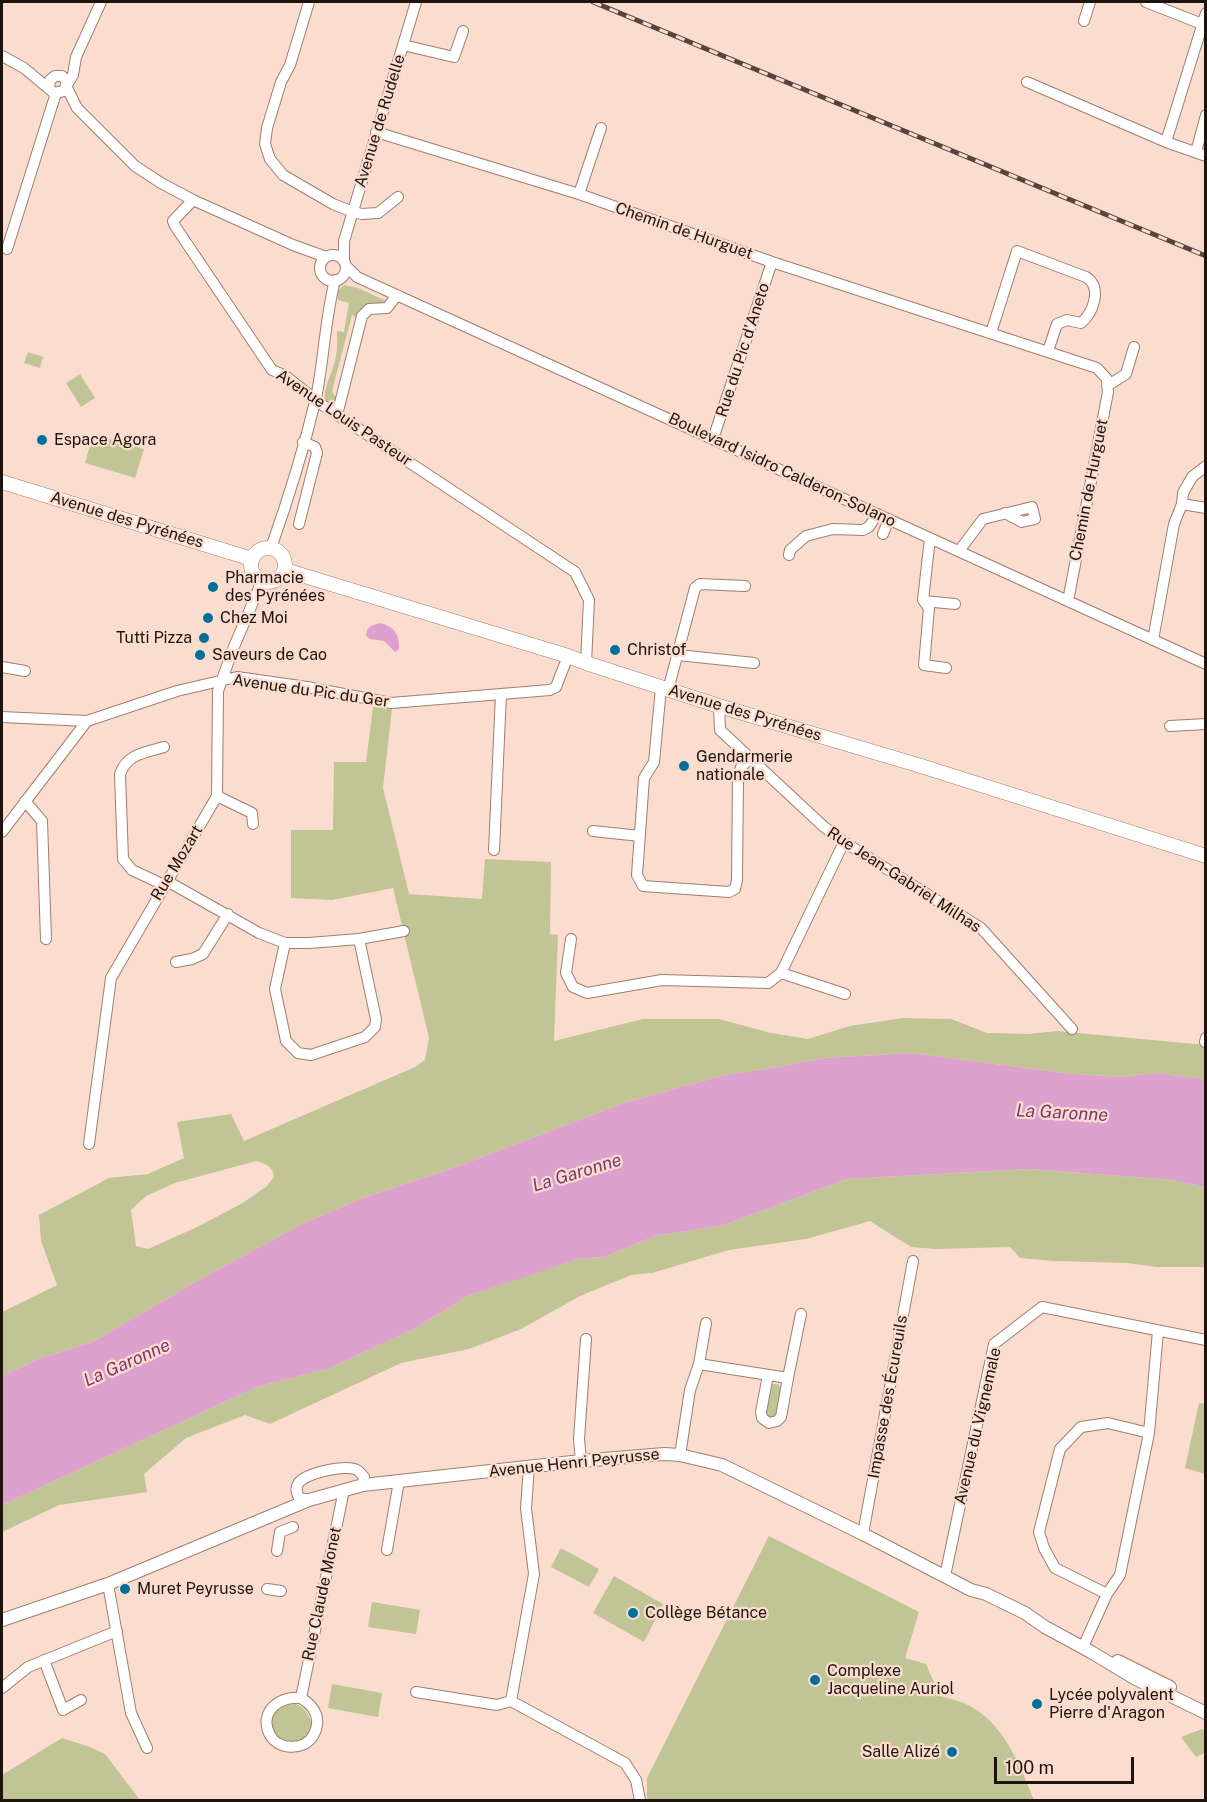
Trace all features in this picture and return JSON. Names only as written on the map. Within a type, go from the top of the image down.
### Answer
[{"type":"main road","name":"Avenue des Pyrénées","points":[[2,482],[252,559]]},
{"type":"main road","points":[[271,548],[280,552],[285,561],[285,570],[279,578],[271,582],[261,581],[251,568],[252,559],[260,550],[271,548]]},
{"type":"main road","name":"Avenue des Pyrénées","points":[[285,570],[1206,856]]},
{"type":"street","points":[[59,89],[73,75],[76,57],[101,2]]},
{"type":"street","points":[[309,2],[290,65],[277,93],[267,128],[265,144],[274,165],[283,175],[333,204],[353,212],[378,213],[398,197]]},
{"type":"street","name":"Avenue de Rudelle","points":[[271,548],[315,400],[325,352],[330,300],[339,272],[344,241],[416,2]]},
{"type":"street","points":[[1084,21],[1090,2]]},
{"type":"street","points":[[1146,2],[1202,24]]},
{"type":"street","points":[[1166,142],[1206,13]]},
{"type":"street","points":[[403,45],[454,57],[463,32]]},
{"type":"street","points":[[2,56],[59,89]]},
{"type":"street","points":[[76,57],[50,80],[135,166],[193,200],[326,260],[337,256],[339,272],[323,275],[326,260]]},
{"type":"street","points":[[7,249],[59,89],[65,78],[24,68]]},
{"type":"street","points":[[1027,82],[1166,142],[1201,154],[1206,116]]},
{"type":"street","points":[[579,194],[601,128]]},
{"type":"street","name":"Chemin de Hurguet","points":[[376,132],[579,194],[772,262],[1097,368],[1107,383],[1068,601]]},
{"type":"street","name":"Avenue Louis Pasteur","points":[[193,200],[176,216],[173,221],[175,226],[272,370],[284,375],[315,400],[574,572],[589,600],[586,663]]},
{"type":"street","name":"Avenue de Rudelle","points":[[326,260],[344,241]]},
{"type":"street","points":[[991,333],[1017,251],[1086,277],[1093,281],[1096,289],[1089,316],[1081,323],[1067,320],[1057,324],[1048,351]]},
{"type":"street","name":"Rue du Pic d'Aneto","points":[[713,439],[772,262]]},
{"type":"street","name":"Boulevard Isidro Calderon-Solano","points":[[339,272],[357,277],[397,295],[1206,664]]},
{"type":"street","points":[[338,415],[362,316],[369,309],[387,308],[397,295]]},
{"type":"street","points":[[1107,383],[1126,374],[1134,347]]},
{"type":"street","points":[[300,524],[317,453],[315,447],[303,442]]},
{"type":"street","points":[[1153,640],[1174,524],[1182,504],[1183,493],[1188,482],[1206,466]]},
{"type":"street","points":[[1182,504],[1206,508]]},
{"type":"street","points":[[959,551],[983,519],[1005,513]]},
{"type":"street","points":[[789,555],[790,550],[806,536],[833,529],[863,530],[870,527],[877,514]]},
{"type":"street","points":[[883,534],[889,519]]},
{"type":"street","points":[[930,538],[924,601],[929,608],[924,665],[946,668]]},
{"type":"street","name":"Rue Mozart","points":[[89,1144],[111,978],[217,796],[218,691],[261,581]]},
{"type":"street","points":[[745,586],[698,586],[694,591],[678,655],[665,689],[654,762],[644,778],[637,875],[643,886],[732,891],[737,880],[738,773],[750,759]]},
{"type":"street","points":[[924,601],[955,604]]},
{"type":"street","points":[[678,655],[754,663]]},
{"type":"street","name":"Avenue du Pic du Ger","points":[[2,717],[87,721],[177,691],[237,677],[391,704],[550,690],[556,687],[568,656]]},
{"type":"street","points":[[2,669],[25,671]]},
{"type":"street","points":[[494,850],[501,694]]},
{"type":"street","name":"Rue Jean-Gabriel Milhas","points":[[719,706],[720,730],[823,826],[844,842],[981,928],[1072,1029]]},
{"type":"street","points":[[2,832],[87,721]]},
{"type":"street","points":[[1170,726],[1206,724]]},
{"type":"street","points":[[164,747],[137,755],[124,763],[120,774],[123,859],[132,870],[165,883],[228,914],[259,933],[285,943],[359,939],[404,931]]},
{"type":"street","points":[[217,796],[252,813],[253,824]]},
{"type":"street","points":[[25,801],[42,820],[46,939]]},
{"type":"street","points":[[593,831],[640,836]]},
{"type":"street","points":[[571,939],[566,973],[573,987],[586,993],[662,980],[768,983],[781,973],[844,842]]},
{"type":"street","points":[[176,962],[203,954],[228,914]]},
{"type":"street","points":[[285,943],[275,989],[278,1007],[286,1041],[298,1053],[311,1055],[365,1036],[375,1027],[376,1019],[359,939]]},
{"type":"street","points":[[781,973],[845,994]]},
{"type":"street","name":"Impasse des Écureuils","points":[[863,1534],[913,1261]]},
{"type":"street","name":"Avenue du Vignemale","points":[[945,1576],[994,1344],[1042,1307],[1206,1340]]},
{"type":"street","points":[[768,1375],[761,1412],[762,1418],[769,1423],[781,1417],[801,1314]]},
{"type":"street","points":[[680,1455],[690,1390],[699,1364],[706,1323]]},
{"type":"street","points":[[1087,1650],[1107,1594],[1119,1575],[1149,1433],[1158,1331]]},
{"type":"street","points":[[581,1461],[579,1440],[586,1339]]},
{"type":"street","points":[[699,1364],[788,1378]]},
{"type":"street","points":[[1107,1594],[1055,1568],[1044,1548],[1039,1532],[1060,1449],[1081,1427],[1108,1423],[1149,1433]]},
{"type":"street","name":"Avenue Henri Peyrusse","points":[[2,1620],[108,1584],[287,1508],[363,1485],[636,1455],[680,1455],[722,1465],[863,1534],[971,1590],[984,1600],[1044,1627],[1136,1679],[1206,1713]]},
{"type":"street","points":[[511,1701],[534,1574],[526,1508],[528,1467]]},
{"type":"street","points":[[309,1500],[299,1498],[296,1490],[298,1482],[322,1472],[348,1468],[358,1470],[364,1477],[363,1485]]},
{"type":"street","points":[[387,1550],[399,1481]]},
{"type":"street","name":"Rue Claude Monet","points":[[301,1698],[344,1490]]},
{"type":"street","points":[[277,1551],[280,1532],[293,1529],[287,1508]]},
{"type":"street","points":[[108,1584],[131,1713],[147,1748]]},
{"type":"street","points":[[267,1589],[281,1591]]},
{"type":"street","points":[[2,1688],[23,1671],[44,1660],[117,1631]]},
{"type":"street","name":"Avenue Henri Peyrusse","points":[[1087,1650],[1126,1663],[1206,1705]]},
{"type":"street","points":[[44,1660],[63,1710],[81,1700]]},
{"type":"street","points":[[416,1692],[497,1705],[511,1701],[626,1763],[636,1780],[640,1800]]},
{"type":"street","points":[[289,1697],[301,1698],[316,1712],[318,1727],[310,1741],[298,1747],[281,1746],[270,1734],[267,1718],[274,1704],[289,1697]]},
{"type":"green space","points":[[344,285],[358,288],[386,301],[359,319],[352,315],[332,391],[337,400],[333,405],[325,399],[325,395],[337,353],[337,331],[344,332],[349,303],[338,300],[337,292]]},
{"type":"green space","points":[[28,352],[43,357],[40,368],[24,363]]},
{"type":"green space","points":[[80,374],[95,398],[81,407],[66,383]]},
{"type":"green space","points":[[93,434],[144,449],[135,478],[85,463]]},
{"type":"green space","points":[[373,707],[392,709],[383,788],[409,894],[482,899],[485,859],[551,862],[550,934],[558,935],[554,1041],[643,1019],[719,1019],[771,1033],[808,1039],[850,1026],[903,1018],[951,1019],[987,1033],[1029,1034],[1057,1031],[1205,1045],[1205,1079],[1154,1073],[1121,1077],[1072,1074],[911,1053],[823,1058],[721,1076],[624,1103],[448,1170],[363,1198],[304,1223],[197,1281],[93,1342],[41,1358],[2,1376],[2,1312],[57,1285],[41,1241],[39,1215],[109,1178],[148,1174],[184,1158],[177,1122],[231,1114],[244,1141],[415,1067],[425,1060],[429,1038],[393,888],[332,900],[291,898],[291,830],[333,830],[334,762],[366,762]],"holes":[[[256,1161],[271,1168],[274,1177],[267,1186],[241,1204],[195,1228],[148,1249],[136,1246],[131,1210],[146,1196],[175,1183]]]},
{"type":"green space","points":[[1029,1169],[1173,1180],[1205,1187],[1205,1267],[1157,1267],[1127,1263],[1020,1258],[1010,1247],[936,1249],[911,1247],[870,1221],[806,1239],[729,1250],[652,1273],[631,1275],[580,1296],[521,1329],[469,1349],[401,1363],[270,1424],[245,1415],[186,1438],[144,1474],[147,1492],[59,1505],[2,1532],[2,1505],[259,1386],[330,1368],[416,1328],[467,1296],[578,1259],[604,1257],[658,1235],[721,1226],[847,1179]]},
{"type":"green space","points":[[771,1384],[778,1384],[782,1388],[779,1412],[773,1419],[765,1414]]},
{"type":"green space","points":[[1199,1403],[1205,1404],[1205,1474],[1185,1468]]},
{"type":"green space","name":"Complexe Jacqueline Auriol","points":[[769,1536],[919,1612],[905,1658],[926,1664],[940,1696],[968,1705],[984,1715],[994,1725],[1010,1748],[1034,1800],[647,1800],[647,1778]]},
{"type":"green space","points":[[561,1548],[599,1569],[589,1587],[551,1567]]},
{"type":"green space","points":[[614,1576],[663,1604],[644,1642],[593,1613]]},
{"type":"green space","points":[[372,1602],[420,1610],[416,1634],[368,1627]]},
{"type":"green space","points":[[332,1684],[382,1693],[378,1717],[328,1708]]},
{"type":"green space","points":[[289,1702],[296,1704],[306,1712],[310,1717],[311,1729],[303,1740],[289,1744],[271,1734],[271,1713]]},
{"type":"green space","points":[[1202,1729],[1205,1731],[1205,1753],[1196,1757],[1181,1737]]},
{"type":"green space","points":[[62,1738],[105,1754],[140,1800],[2,1800],[2,1775]]},
{"type":"water","points":[[379,623],[395,631],[399,649],[395,652],[384,641],[370,639],[366,636],[371,626]]},
{"type":"water","name":"La Garonne","points":[[911,1053],[1072,1074],[1121,1077],[1154,1073],[1205,1079],[1205,1187],[1173,1180],[1029,1169],[847,1179],[721,1226],[658,1235],[604,1257],[578,1259],[467,1296],[416,1328],[330,1368],[259,1386],[2,1505],[2,1376],[41,1358],[93,1342],[197,1281],[304,1223],[363,1198],[448,1170],[624,1103],[721,1076],[823,1058]]},
{"type":"railway","points":[[593,2],[1206,256]]},
{"type":"place","name":"Espace Agora","points":[[42,440]]},
{"type":"place","name":"Pharmacie des Pyrénées","points":[[213,587]]},
{"type":"place","name":"Chez Moi","points":[[208,618]]},
{"type":"place","name":"Tutti Pizza","points":[[204,638]]},
{"type":"place","name":"Christof","points":[[615,650]]},
{"type":"place","name":"Saveurs de Cao","points":[[200,655]]},
{"type":"place","name":"Gendarmerie nationale","points":[[684,766]]},
{"type":"place","name":"Muret Peyrusse","points":[[125,1589]]},
{"type":"place","name":"Collège Bétance","points":[[633,1613]]},
{"type":"place","name":"Complexe Jacqueline Auriol","points":[[815,1680]]},
{"type":"place","name":"Lycée polyvalent Pierre d'Aragon","points":[[1037,1704]]},
{"type":"place","name":"Salle Alizé","points":[[952,1752]]}]
